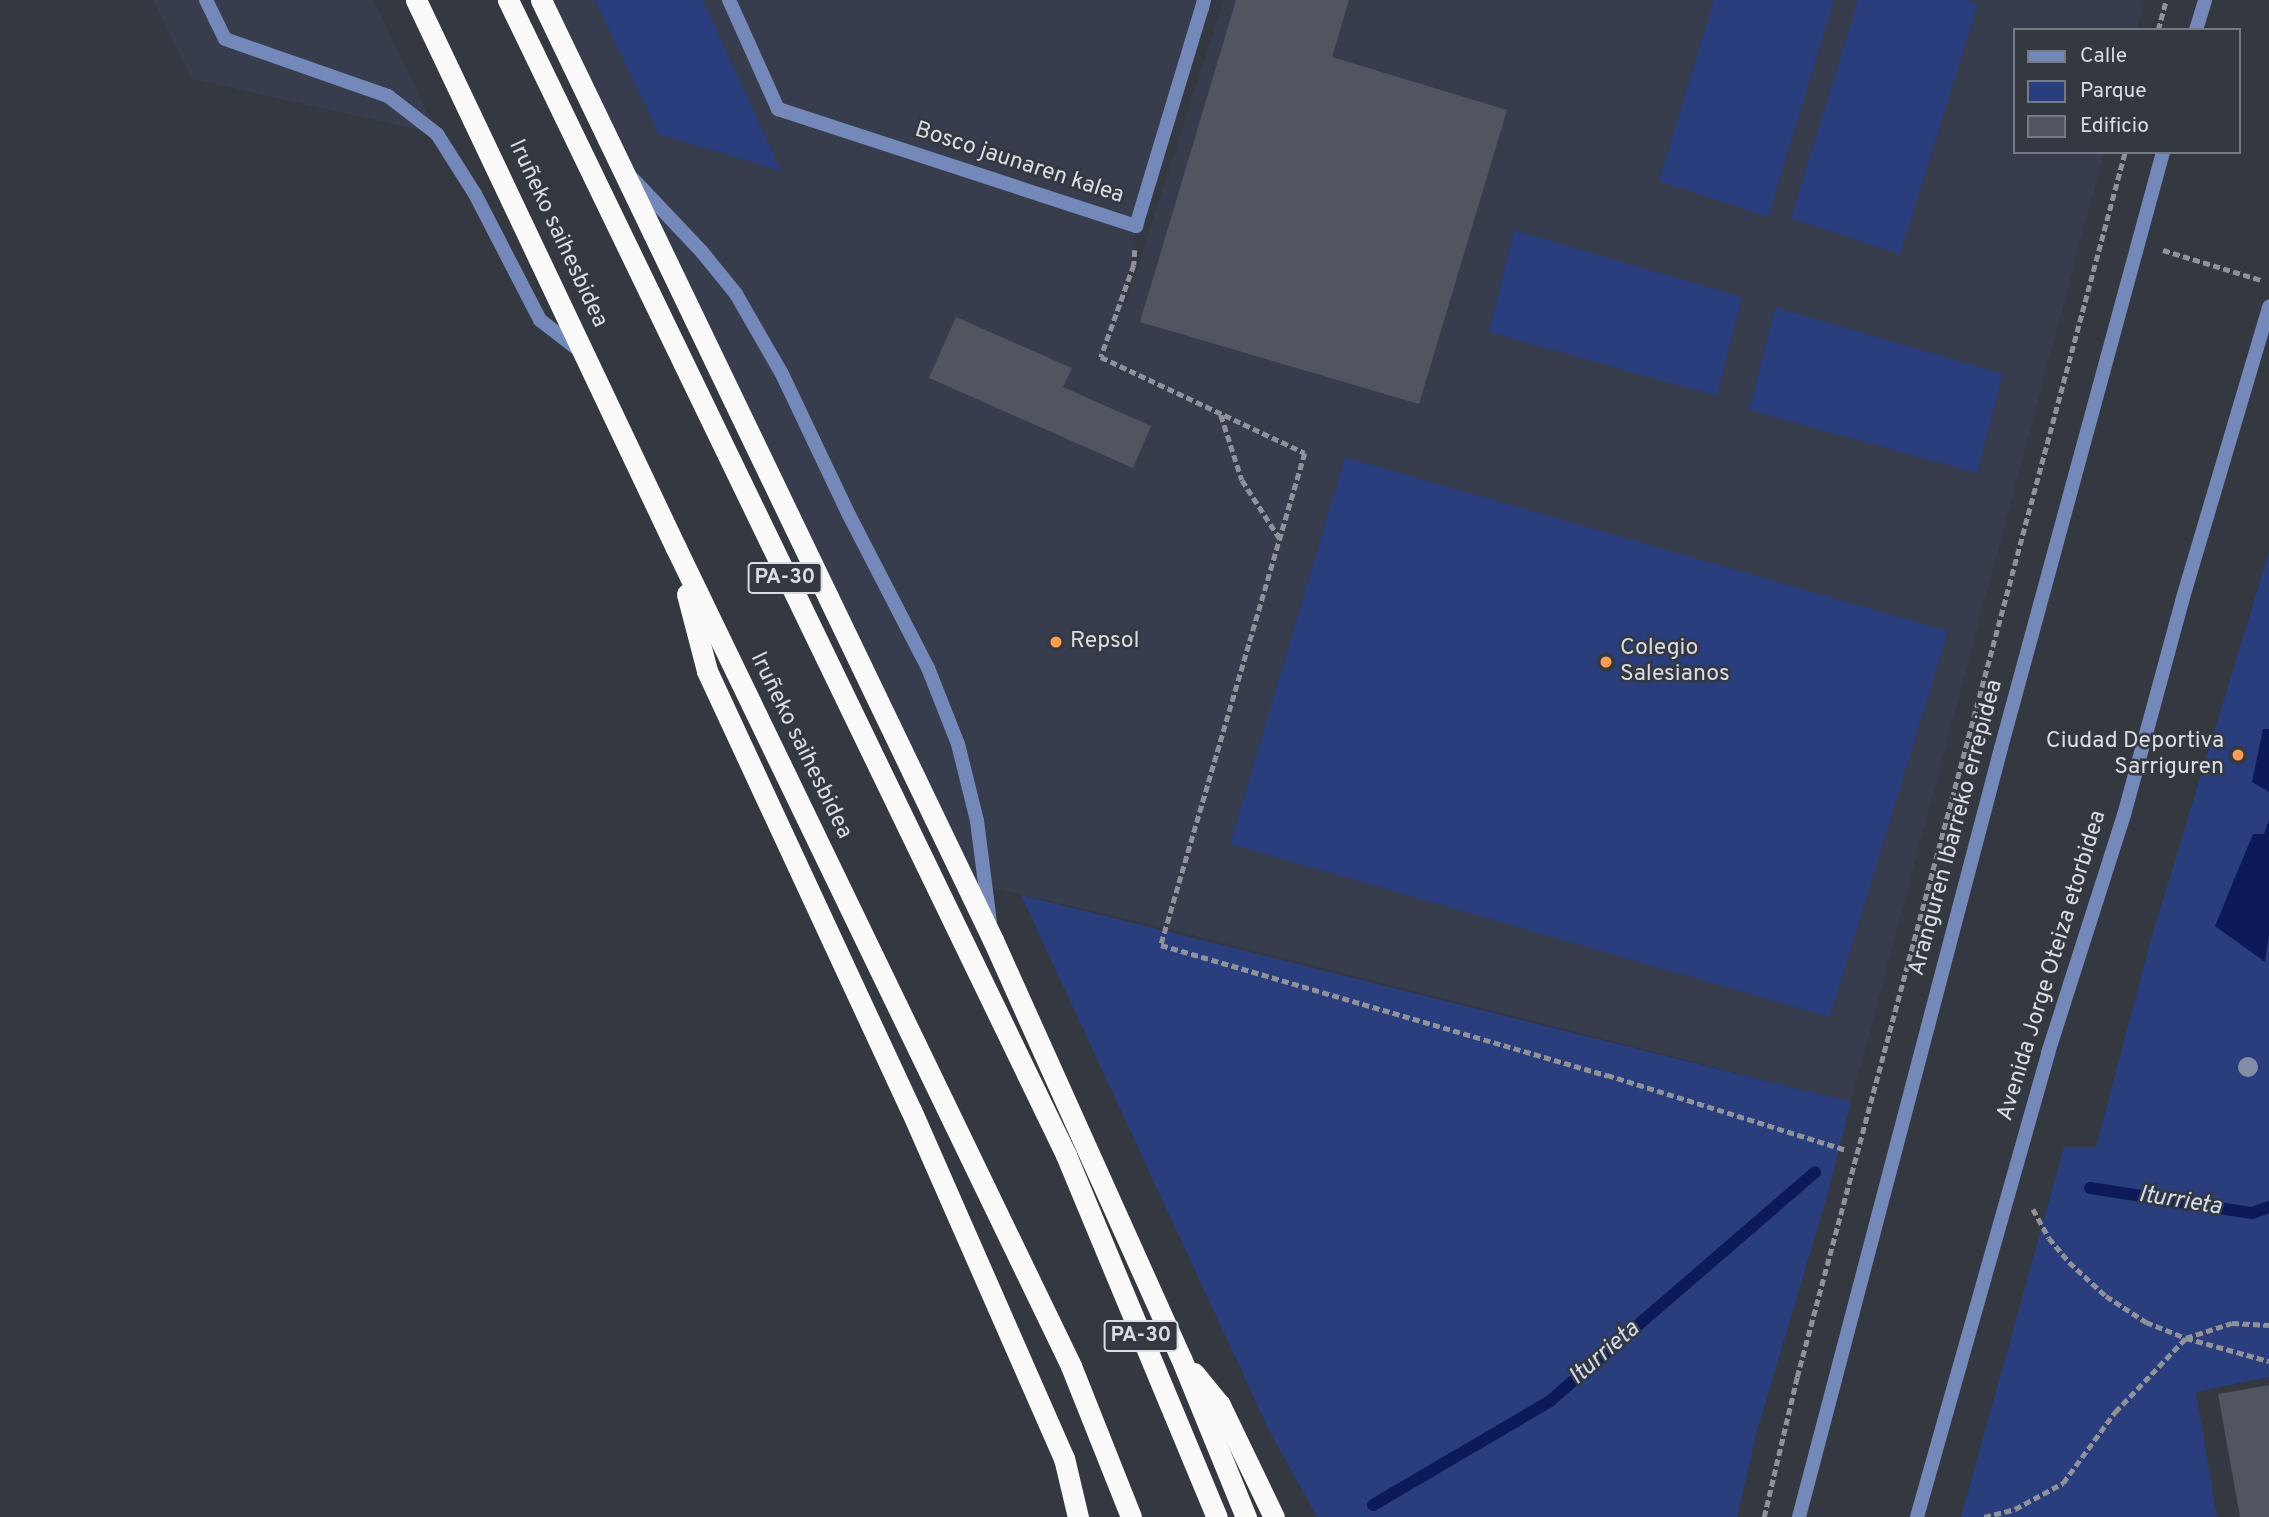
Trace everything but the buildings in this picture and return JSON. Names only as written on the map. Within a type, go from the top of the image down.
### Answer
[{"type":"highway","name":"Iruñeko saihesbidea","points":[[416,0],[676,548],[1070,1366],[1131,1517]]},
{"type":"highway","name":"PA-30","points":[[508,0],[1066,1154],[1217,1517]]},
{"type":"highway","points":[[541,0],[993,940],[1181,1358],[1246,1517]]},
{"type":"highway","points":[[676,548],[707,671],[911,1110],[1064,1458],[1078,1517]]},
{"type":"highway","points":[[1181,1358],[1220,1405],[1275,1517]]},
{"type":"street","points":[[206,0],[225,39],[388,96],[437,134],[475,194],[540,320],[585,355]]},
{"type":"street","name":"Bosco jaunaren kalea","points":[[729,0],[778,109],[1136,226],[1203,4]]},
{"type":"street","points":[[2197,28],[2204,0]]},
{"type":"street","name":"Aranguren Ibarreko errepidea","points":[[1799,1517],[2001,748],[2162,154]]},
{"type":"street","points":[[620,164],[702,252],[736,294],[782,374],[849,515],[928,668],[958,744],[977,821],[993,940]]},
{"type":"street","name":"Avenida Jorge Oteiza etorbidea","points":[[1917,1517],[2048,1053],[2124,816],[2170,645],[2269,307]]},
{"type":"path","points":[[2159,28],[2166,0]]},
{"type":"path","name":"Aranguren Ibarreko errepidea","points":[[1764,1517],[1808,1337],[2124,154]]},
{"type":"path","points":[[1136,226],[1134,265],[1101,357],[1305,453],[1161,945],[1607,1075],[1846,1150]]},
{"type":"path","points":[[2161,250],[2269,282]]},
{"type":"path","points":[[1221,415],[1242,480],[1280,540]]},
{"type":"path","points":[[2033,1209],[2049,1238],[2069,1262],[2106,1296],[2146,1322],[2186,1338],[2269,1361]]},
{"type":"path","points":[[1984,1517],[2015,1510],[2063,1483],[2115,1412],[2186,1338],[2232,1322],[2269,1325]]},
{"type":"shaded area","points":[[153,0],[374,0],[437,134],[192,79]]},
{"type":"shaded area","name":"Colegio Salesianos","points":[[539,0],[1202,0],[1136,226],[1122,315],[1224,0],[2145,0],[2138,28],[2014,28],[2014,154],[2103,154],[1851,1102],[1158,926],[979,885],[611,136]]},
{"type":"shaded area","points":[[2263,729],[2269,729],[2269,792],[2252,782]]},
{"type":"shaded area","points":[[2269,820],[2269,935],[2265,962],[2215,926],[2253,834],[2264,834]]},
{"type":"green space","points":[[595,0],[703,0],[781,171],[659,134]]},
{"type":"green space","points":[[1714,0],[1834,0],[1768,217],[1659,181]]},
{"type":"green space","points":[[1858,0],[1967,0],[1978,4],[1900,254],[1791,218]]},
{"type":"green space","points":[[1514,230],[1742,297],[1717,396],[1489,332]]},
{"type":"green space","points":[[1775,307],[2003,374],[1977,473],[1749,410]]},
{"type":"green space","points":[[1345,457],[1948,631],[1830,1017],[1230,844]]},
{"type":"green space","points":[[2269,552],[2269,1377],[2196,1392],[2217,1517],[1961,1517],[2064,1147],[2096,1147],[2151,939]]},
{"type":"green space","points":[[1021,895],[1851,1102],[1827,1196],[1757,1431],[1737,1517],[1317,1517],[1269,1430]]},
{"type":"waterway","name":"Iturrieta","points":[[1373,1505],[1550,1401],[1815,1172]]},
{"type":"waterway","name":"Iturrieta","points":[[2090,1188],[2252,1213],[2269,1207]]},
{"type":"place","name":"Repsol","points":[[1056,642]]},
{"type":"place","name":"Colegio Salesianos","points":[[1606,662]]},
{"type":"place","name":"Ciudad Deportiva Sarriguren","points":[[2238,755]]}]
